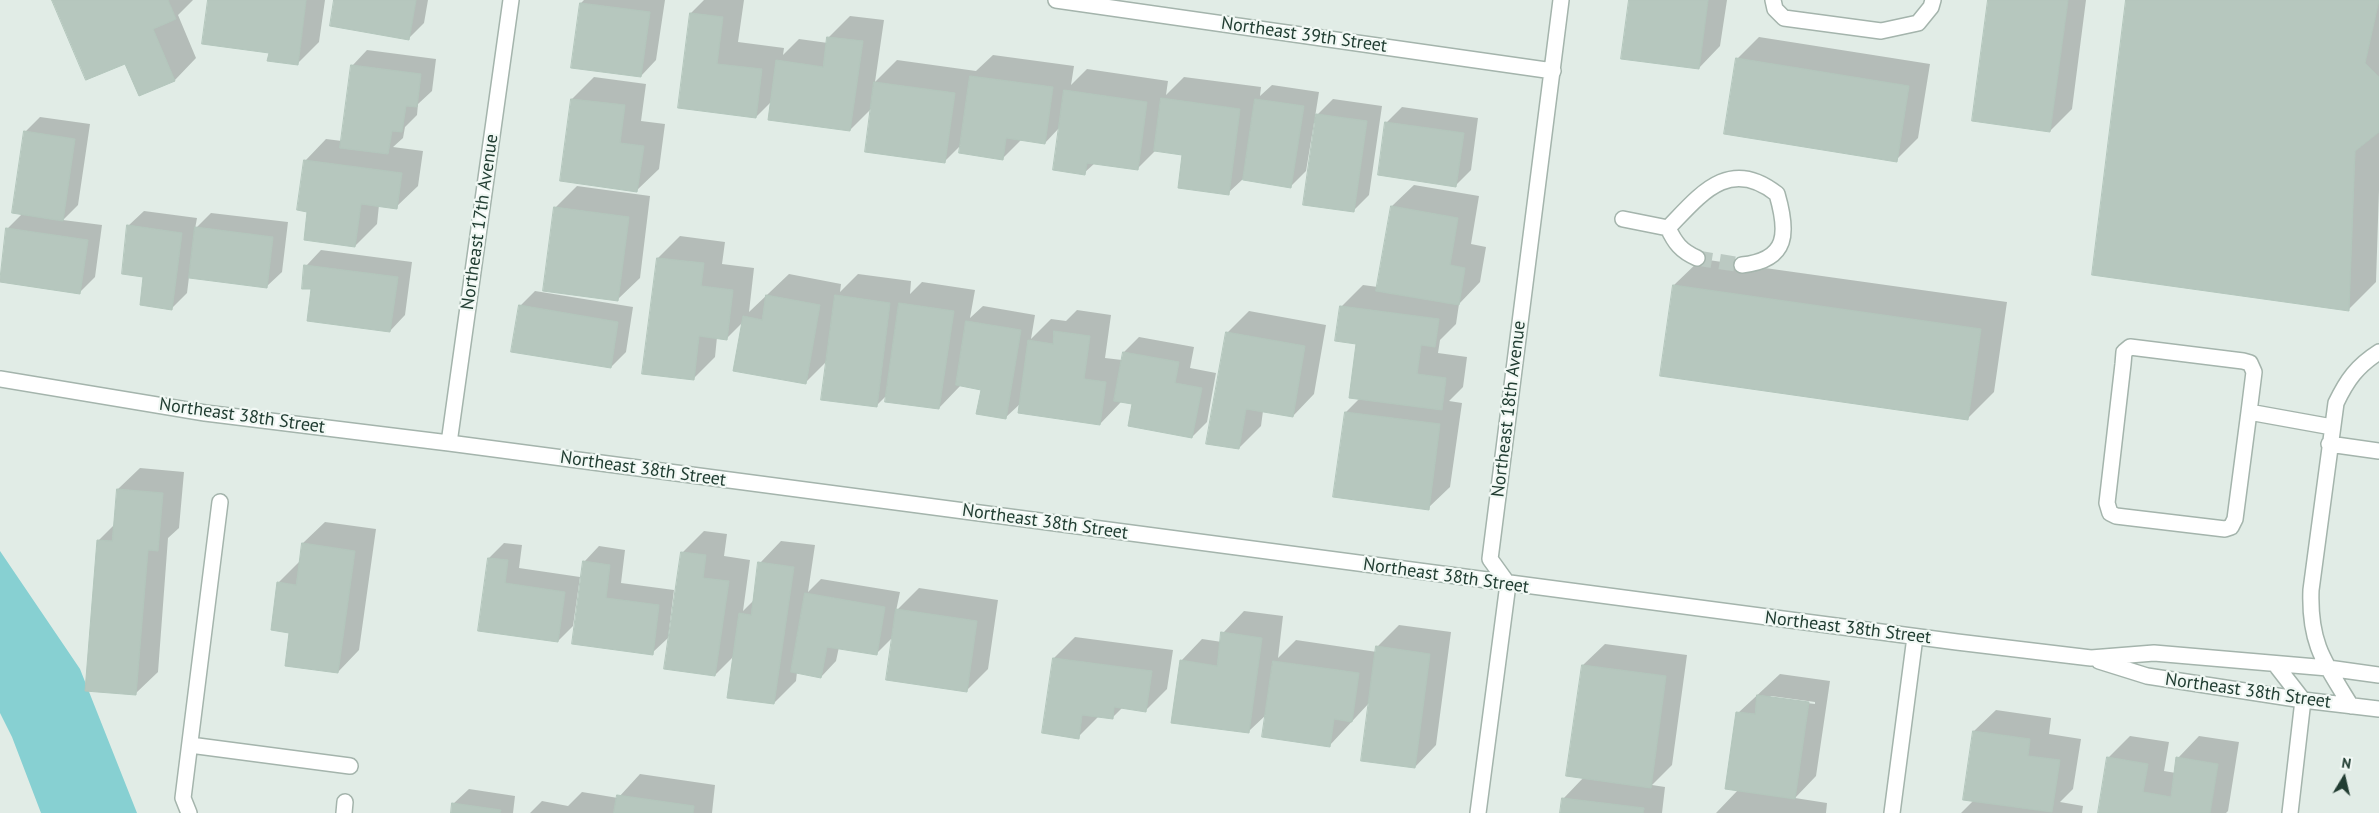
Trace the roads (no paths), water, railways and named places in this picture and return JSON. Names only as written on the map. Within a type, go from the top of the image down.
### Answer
[{"type":"street","name":"Northeast 17th Avenue","points":[[450,443],[511,0]]},
{"type":"street","name":"Northeast 39th Street","points":[[1056,0],[1552,71]]},
{"type":"street","name":"Northeast 18th Avenue","points":[[1508,584],[1490,559],[1561,0]]},
{"type":"street","points":[[1773,0],[1775,9],[1784,18],[1881,31],[1918,23],[1931,7],[1933,0]]},
{"type":"street","points":[[1668,228],[1700,194],[1713,184],[1726,180],[1745,179],[1764,183],[1777,194],[1784,224],[1782,240],[1770,259],[1756,264],[1742,265]]},
{"type":"street","points":[[1623,219],[1668,228]]},
{"type":"street","points":[[1668,228],[1676,245],[1685,254],[1697,258]]},
{"type":"street","points":[[2130,347],[2243,360],[2250,364],[2254,372],[2249,412],[2235,519],[2231,527],[2225,529],[2189,525],[2116,516],[2110,513],[2107,503],[2122,364],[2124,352],[2130,347]]},
{"type":"street","points":[[2351,706],[2328,668],[2316,643],[2310,615],[2311,590],[2329,444],[2336,403],[2347,380],[2368,359],[2379,352]]},
{"type":"street","name":"Northeast 38th Street","points":[[0,379],[205,413],[450,443],[1915,637],[2091,658],[2154,654],[2328,668],[2379,675]]},
{"type":"street","points":[[2249,412],[2332,427]]},
{"type":"street","points":[[2329,444],[2379,451]]},
{"type":"street","points":[[189,813],[183,798],[220,502]]},
{"type":"street","points":[[1478,813],[1508,584]]},
{"type":"street","points":[[1892,813],[1915,637]]},
{"type":"street","name":"Northeast 38th Street","points":[[2091,658],[2147,676],[2303,700],[2379,709]]},
{"type":"street","points":[[2275,664],[2303,700],[2290,813]]},
{"type":"street","points":[[190,745],[350,766]]},
{"type":"water","points":[[0,551],[80,669],[137,813],[41,813],[12,737],[0,713]]},
{"type":"tunnel","points":[[1697,258],[1742,265]]}]
